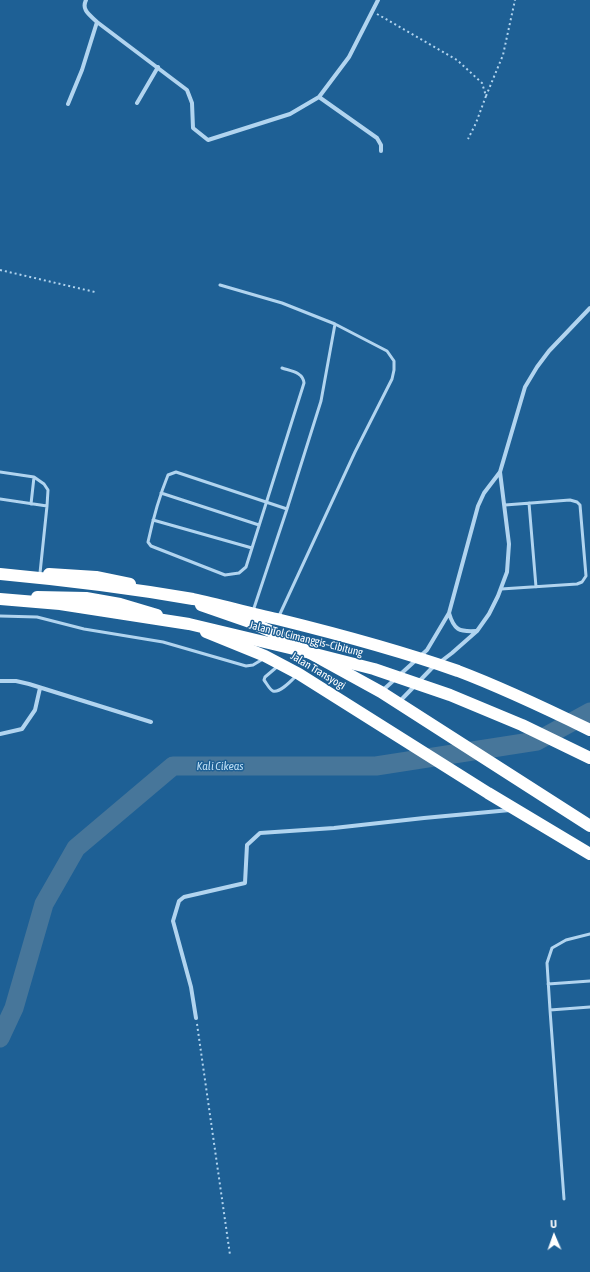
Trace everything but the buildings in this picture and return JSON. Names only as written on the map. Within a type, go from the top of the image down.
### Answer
[{"type":"highway","name":"Jalan Transyogi","points":[[0,570],[96,577],[161,591],[250,622],[272,632],[381,692],[590,826]]},
{"type":"highway","name":"Jalan Tol Cimanggis–Cibitung","points":[[0,574],[63,580],[194,600],[382,646],[459,672],[532,702],[590,730]]},
{"type":"highway","name":"Jalan Transyogi","points":[[0,598],[86,598],[120,604],[199,629],[265,656],[281,663],[352,706],[390,732],[488,793],[590,854]]},
{"type":"highway","name":"Jalan Tol Cimanggis–Cibitung","points":[[0,598],[60,604],[189,624],[374,669],[450,695],[522,725],[590,758]]},
{"type":"street","points":[[86,0],[84,4],[85,10],[96,22],[188,90],[192,103],[193,128],[208,140],[290,114],[319,97],[349,57],[378,0]]},
{"type":"street","points":[[68,104],[82,70],[96,22]]},
{"type":"street","points":[[137,103],[158,68]]},
{"type":"street","points":[[319,97],[377,138],[381,145],[381,151]]},
{"type":"street","points":[[381,692],[427,650],[449,613],[478,506],[484,493],[500,472],[525,386],[549,351],[590,308]]},
{"type":"street","points":[[398,703],[431,669],[477,631],[489,614],[501,589],[507,572],[509,544],[500,472]]},
{"type":"street","points":[[449,613],[452,623],[456,628],[463,631],[477,631]]},
{"type":"street","points":[[0,681],[16,681],[29,684],[152,722]]},
{"type":"street","points":[[0,734],[22,729],[35,710],[40,688]]},
{"type":"street","points":[[196,1018],[191,987],[173,921],[179,901],[184,898],[245,883],[247,845],[260,833],[325,829],[515,809]]},
{"type":"lane","points":[[220,285],[282,303],[336,324],[387,351],[392,356],[394,362],[392,379],[355,452],[272,632]]},
{"type":"lane","points":[[250,622],[321,401],[336,324]]},
{"type":"lane","points":[[282,368],[300,375],[304,383],[267,502],[246,567],[242,572],[235,575],[225,575],[151,546],[148,542],[160,493],[168,475],[176,472],[267,502],[287,509]]},
{"type":"lane","points":[[0,472],[34,477],[44,484],[48,490],[40,573]]},
{"type":"lane","points":[[31,504],[34,477]]},
{"type":"lane","points":[[160,493],[259,525]]},
{"type":"lane","points":[[0,499],[47,506]]},
{"type":"lane","points":[[501,589],[577,584],[582,582],[586,576],[580,505],[577,502],[570,500],[505,505]]},
{"type":"lane","points":[[529,503],[536,587]]},
{"type":"lane","points":[[153,520],[252,548]]},
{"type":"lane","points":[[0,616],[37,617],[99,632],[163,642],[246,666],[253,665],[265,656]]},
{"type":"lane","points":[[281,663],[265,677],[264,680],[271,690],[275,691],[280,689],[299,674]]},
{"type":"lane","points":[[564,1199],[547,963],[552,948],[566,940],[590,934]]},
{"type":"lane","points":[[548,984],[590,981]]},
{"type":"lane","points":[[550,1010],[590,1007]]},
{"type":"path","points":[[468,139],[476,123],[503,55],[515,0]]},
{"type":"path","points":[[373,12],[457,60],[482,83],[486,96]]},
{"type":"path","points":[[0,270],[95,292]]},
{"type":"path","points":[[196,1018],[230,1255]]},
{"type":"waterway","name":"Kali Cikeas","points":[[0,1038],[14,1008],[44,904],[76,848],[173,766],[376,766],[537,741],[590,712]]}]
